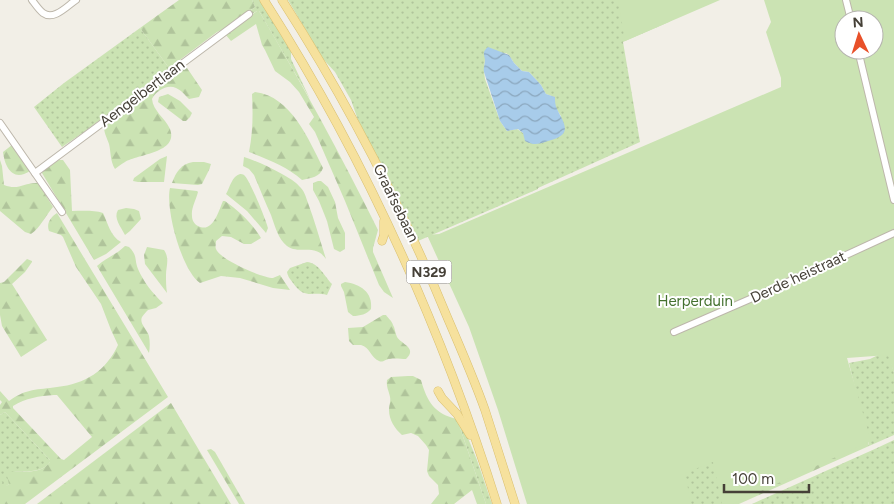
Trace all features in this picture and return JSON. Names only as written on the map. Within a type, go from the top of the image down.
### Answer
[{"type":"main road","name":"Graafsebaan","points":[[264,0],[302,61],[384,216],[431,322],[460,396],[497,504]]},
{"type":"main road","name":"Graafsebaan","points":[[282,0],[334,85],[379,168],[431,276],[484,410],[515,504]]},
{"type":"main road","points":[[382,240],[384,216]]},
{"type":"main road","points":[[438,391],[464,423],[482,457]]},
{"type":"street","points":[[32,0],[42,13],[54,16],[76,0]]},
{"type":"street","name":"Aengelbertlaan","points":[[35,173],[249,14]]},
{"type":"street","points":[[860,60],[894,200]]},
{"type":"street","points":[[0,123],[62,212]]},
{"type":"street","name":"Derde heistraat","points":[[674,332],[894,233]]},
{"type":"green space","points":[[179,0],[252,0],[255,7],[228,27],[217,32],[169,68],[140,28]]},
{"type":"green space","points":[[252,0],[260,0],[291,51],[291,59],[310,99],[259,11],[252,14],[250,11],[255,7]]},
{"type":"green space","points":[[288,0],[698,0],[669,22],[623,42],[640,142],[418,241],[358,120],[351,100],[335,72],[323,59]],"holes":[[[506,53],[522,71],[529,72],[541,85],[546,94],[555,97],[555,107],[561,116],[523,133],[517,129],[507,131],[500,121],[484,72],[485,59]]]},
{"type":"green space","points":[[618,0],[720,0],[625,41]]},
{"type":"green space","name":"Herperduin","points":[[764,0],[894,0],[894,373],[888,355],[847,358],[871,441],[732,504],[722,504],[713,462],[685,473],[691,504],[527,504],[498,410],[469,327],[427,235],[439,234],[781,87],[781,78],[766,32],[771,22]]},
{"type":"green space","points":[[259,11],[305,92],[378,230],[373,252],[393,298],[384,292],[379,285],[315,132],[309,124],[314,117],[299,92],[290,82],[275,71],[262,45],[256,24],[231,41],[225,34]]},
{"type":"green space","points":[[140,28],[169,68],[62,147],[34,107]]},
{"type":"green space","points":[[185,65],[202,90],[199,97],[189,99],[178,89],[169,87],[159,91],[152,99],[157,111],[170,129],[171,137],[169,143],[156,152],[131,159],[115,169],[104,127]]},
{"type":"green space","points":[[255,92],[268,95],[289,110],[305,133],[323,168],[317,175],[302,180],[284,167],[249,152],[252,94]]},
{"type":"green space","points":[[168,94],[180,101],[192,113],[186,121],[183,121],[158,102],[159,97]]},
{"type":"green space","points":[[12,145],[30,171],[19,175],[11,172],[8,168],[3,152]]},
{"type":"green space","points":[[167,156],[164,182],[133,181],[134,178]]},
{"type":"green space","points":[[244,157],[281,174],[301,188],[304,192],[326,259],[317,251],[297,250],[287,246],[281,240],[254,175],[243,166]]},
{"type":"green space","points":[[0,160],[4,185],[18,187],[38,183],[53,207],[31,234],[25,232],[0,211]]},
{"type":"green space","points":[[63,160],[70,170],[72,211],[103,213],[112,233],[121,242],[106,254],[94,260],[39,168]]},
{"type":"green space","points":[[193,162],[211,164],[202,184],[172,183],[180,169]]},
{"type":"green space","points":[[240,174],[244,175],[250,183],[268,228],[266,233],[247,211],[226,194],[233,179]]},
{"type":"green space","points":[[321,181],[328,187],[345,233],[345,249],[340,252],[334,249],[327,221],[313,190],[313,183]]},
{"type":"green space","points":[[170,188],[198,192],[192,213],[195,224],[203,228],[208,227],[215,220],[223,201],[235,209],[249,222],[261,238],[251,244],[244,244],[231,237],[222,236],[216,241],[216,249],[232,263],[251,271],[273,278],[280,275],[290,290],[273,288],[240,278],[221,276],[200,283],[187,266],[176,239],[170,210]]},
{"type":"green space","points":[[126,208],[139,211],[141,219],[125,235],[116,216],[118,210]]},
{"type":"green space","points":[[57,213],[168,397],[25,504],[0,504],[0,482],[6,486],[9,484],[7,476],[11,472],[37,470],[47,466],[50,460],[5,412],[0,415],[0,405],[2,402],[0,400],[0,391],[9,401],[38,389],[77,383],[94,375],[101,369],[118,345],[101,304],[76,267],[63,237],[49,231],[51,218]],"holes":[[[57,395],[92,437],[64,460],[13,408],[13,406],[28,399]]]},
{"type":"green space","points":[[125,246],[129,247],[134,253],[138,269],[143,278],[163,303],[156,308],[148,310],[141,320],[149,336],[149,353],[97,266]]},
{"type":"green space","points":[[147,247],[164,250],[166,253],[167,293],[145,264],[144,255]]},
{"type":"green space","points":[[27,259],[32,262],[25,272],[12,284],[47,340],[21,357],[2,326],[0,283],[4,282]]},
{"type":"green space","points":[[307,262],[318,267],[332,284],[327,295],[305,293],[297,288],[289,278],[287,272],[290,268]]},
{"type":"green space","points":[[345,282],[360,287],[368,294],[371,303],[369,311],[356,316],[348,312],[341,286]]},
{"type":"green space","points":[[386,315],[391,321],[399,340],[408,346],[410,352],[406,359],[376,360],[364,346],[353,345],[349,341],[348,328],[363,327]]},
{"type":"green space","points":[[888,350],[894,373],[894,435],[869,446],[867,436],[725,504],[690,504],[682,470],[713,456],[864,425],[849,363],[870,359]]},
{"type":"green space","points":[[413,376],[421,380],[426,395],[433,406],[443,414],[457,419],[486,504],[477,504],[472,490],[454,504],[431,504],[439,494],[438,485],[429,476],[427,471],[429,450],[418,436],[411,433],[402,435],[393,424],[389,414],[390,399],[387,380],[391,377]]},
{"type":"green space","points":[[171,403],[231,504],[37,504]]},
{"type":"green space","points":[[5,412],[50,462],[39,470],[14,472],[9,484],[0,491],[0,415]]},
{"type":"green space","points":[[457,419],[463,426],[477,460],[492,504],[486,504]]},
{"type":"green space","points":[[866,436],[869,446],[739,504],[725,504]]},
{"type":"green space","points":[[894,440],[894,504],[752,504],[877,448]]},
{"type":"green space","points":[[211,449],[215,452],[245,504],[239,504],[207,450]]},
{"type":"water","points":[[488,47],[509,55],[522,71],[529,72],[541,85],[546,94],[555,97],[556,108],[565,129],[561,136],[534,144],[525,141],[523,133],[518,129],[507,131],[500,121],[484,72],[484,53]]}]
